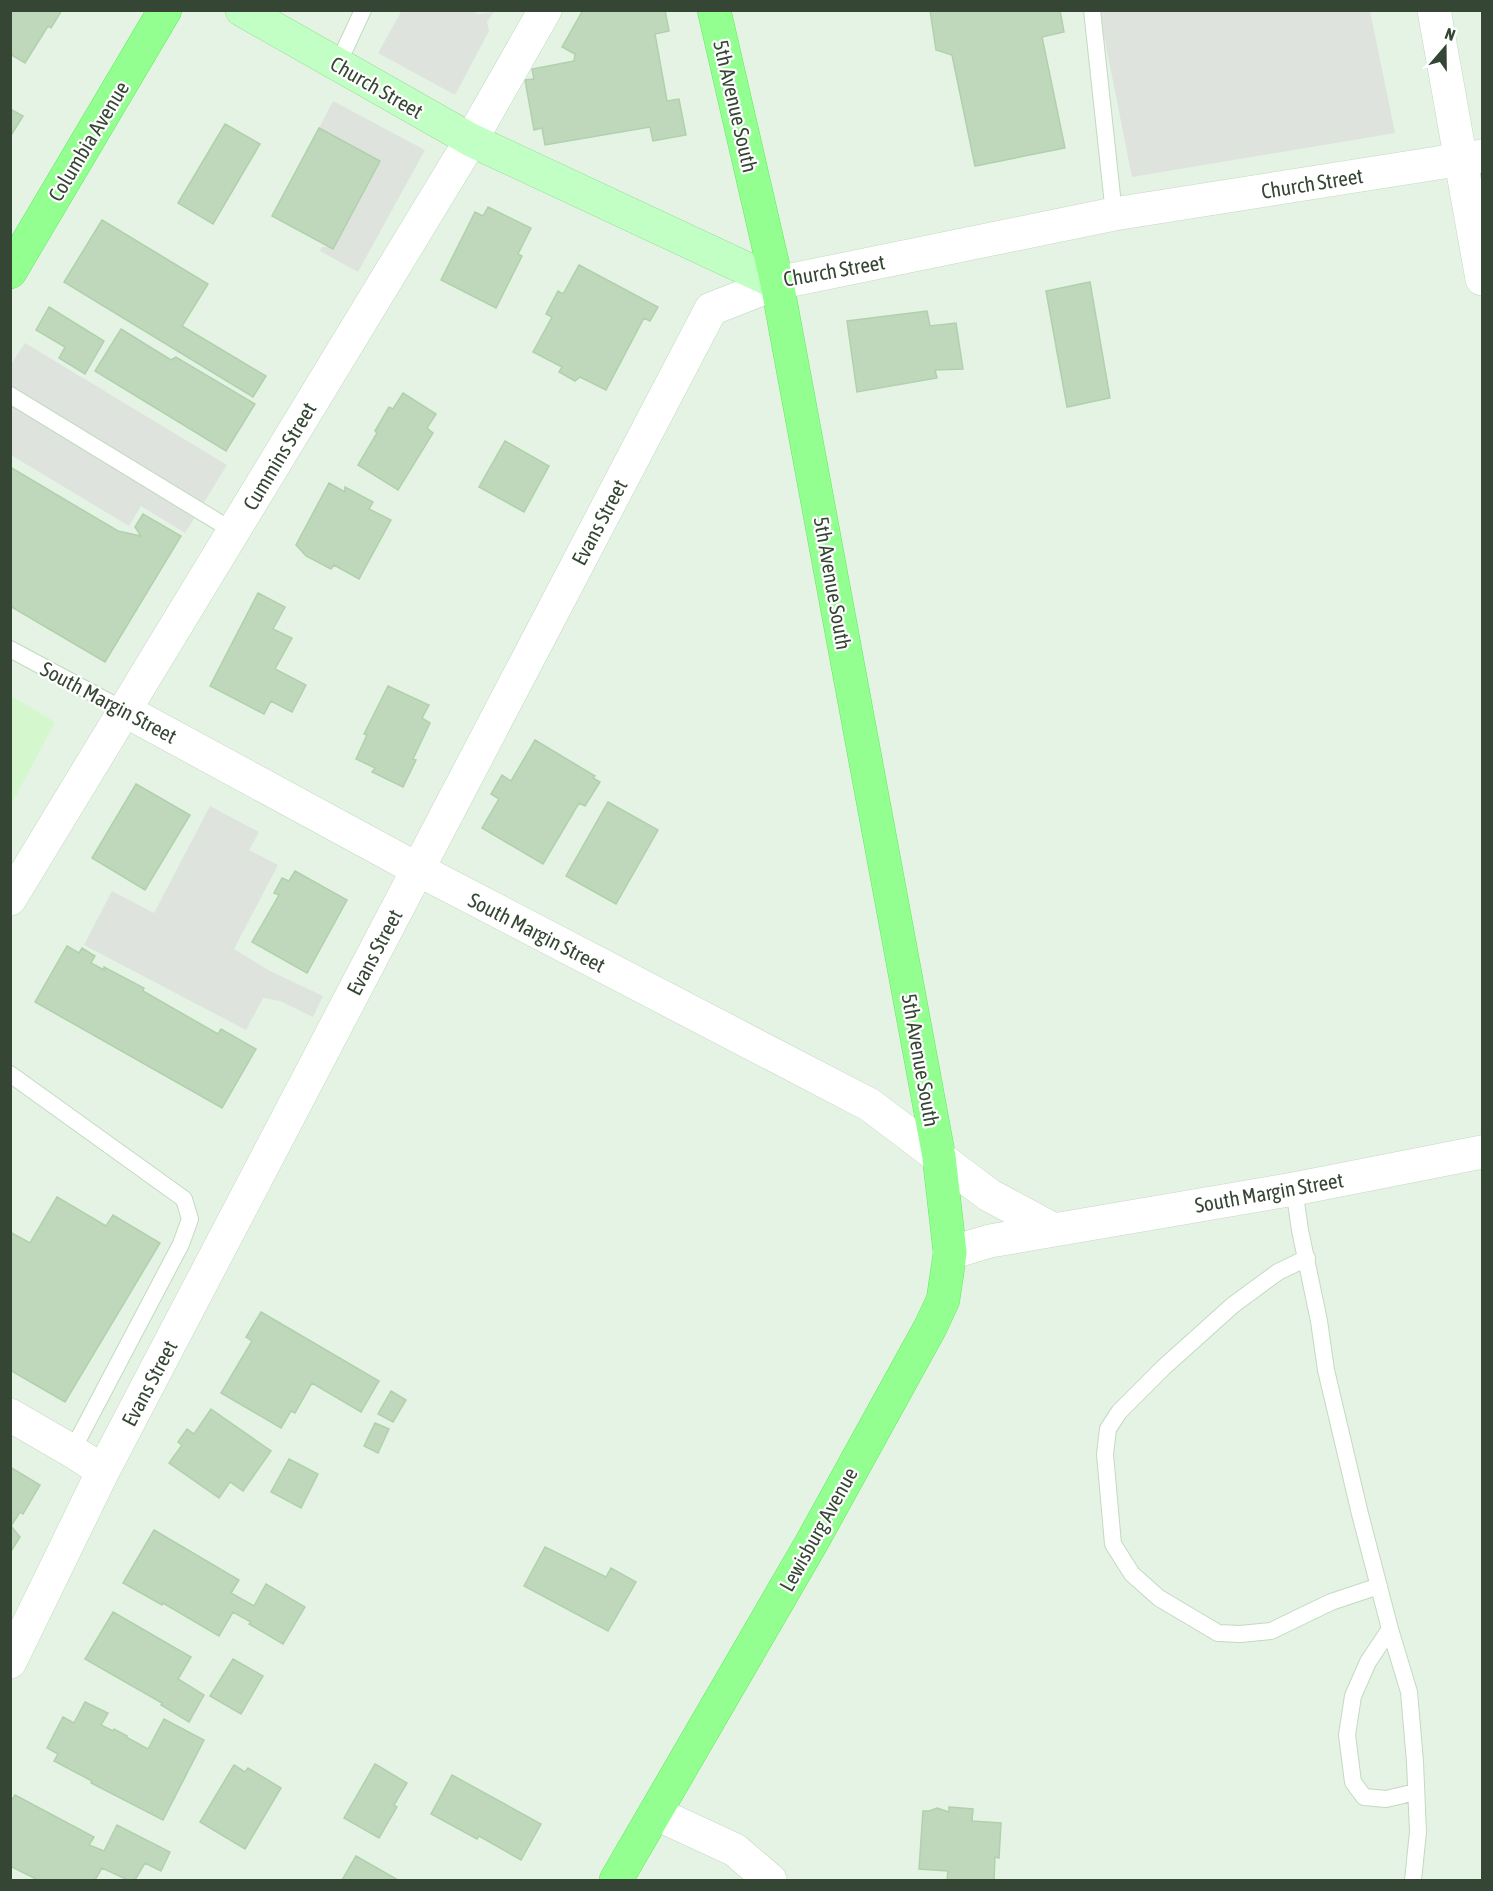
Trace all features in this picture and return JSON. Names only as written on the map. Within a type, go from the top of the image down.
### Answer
[{"type":"main road","name":"Columbia Avenue","points":[[10,272],[165,10]]},
{"type":"main road","name":"Church Street","points":[[242,10],[471,140],[777,283]]},
{"type":"main road","name":"5th Avenue South","points":[[714,10],[777,283],[939,1157]]},
{"type":"main road","name":"Lewisburg Avenue","points":[[616,1881],[812,1542],[931,1326],[943,1300],[950,1253],[939,1157]]},
{"type":"street","name":"Cummins Street","points":[[10,899],[471,140],[545,10]]},
{"type":"street","points":[[1434,10],[1472,158],[1482,279]]},
{"type":"street","name":"Church Street","points":[[777,283],[1114,214],[1472,158]]},
{"type":"street","name":"Evans Street","points":[[10,1662],[103,1471],[711,309],[777,283]]},
{"type":"street","name":"South Margin Street","points":[[124,710],[417,869],[870,1105],[989,1195],[1054,1230]]},
{"type":"street","name":"South Margin Street","points":[[950,1253],[990,1242],[1294,1189],[1482,1152]]},
{"type":"street","points":[[10,1415],[72,1450],[103,1471]]},
{"type":"street","points":[[655,1813],[735,1850],[770,1881]]},
{"type":"lane","points":[[338,64],[363,10]]},
{"type":"lane","points":[[1092,10],[1114,214]]},
{"type":"lane","points":[[10,395],[233,531]]},
{"type":"lane","name":"South Margin Street","points":[[10,649],[124,710]]},
{"type":"lane","points":[[10,1074],[184,1199],[190,1219],[181,1244],[72,1450]]},
{"type":"lane","points":[[1294,1189],[1326,1370],[1390,1629],[1409,1692],[1418,1832],[1413,1881]]},
{"type":"lane","points":[[1306,1258],[1278,1272],[1233,1305],[1164,1367],[1113,1420],[1108,1430],[1104,1454],[1113,1544],[1132,1574],[1159,1598],[1218,1633],[1240,1634],[1271,1631],[1331,1602],[1379,1586]]},
{"type":"lane","points":[[1390,1629],[1368,1662],[1353,1696],[1347,1735],[1353,1782],[1364,1797],[1386,1799],[1416,1792]]},
{"type":"shaded area","points":[[402,10],[471,11],[478,14],[494,12],[487,22],[489,31],[455,95],[378,53]]},
{"type":"shaded area","points":[[1099,11],[1370,11],[1395,133],[1132,177]]},
{"type":"shaded area","points":[[333,101],[425,150],[358,272],[320,251],[322,247],[333,249],[380,161],[319,128]]},
{"type":"shaded area","points":[[25,343],[227,465],[185,533],[141,506],[129,526],[11,455],[10,366]]},
{"type":"shaded area","points":[[11,696],[55,722],[11,805]]},
{"type":"shaded area","points":[[210,806],[259,832],[249,850],[278,865],[234,949],[270,971],[323,996],[313,1017],[280,1001],[263,998],[246,1030],[84,945],[112,891],[154,913]]},
{"type":"building","points":[[10,10],[62,10],[51,28],[48,26],[25,63],[10,54]]},
{"type":"building","points":[[583,10],[665,10],[669,31],[655,34],[667,101],[679,99],[686,135],[653,141],[650,127],[545,145],[542,128],[534,130],[525,80],[534,79],[532,69],[574,61],[575,54],[562,47]]},
{"type":"building","points":[[930,10],[1060,10],[1064,32],[1042,37],[1065,148],[975,166],[952,55],[936,50]]},
{"type":"building","points":[[10,109],[23,116],[10,137]]},
{"type":"building","points":[[225,124],[260,144],[213,224],[178,203]]},
{"type":"building","points":[[319,128],[380,161],[333,249],[272,216]]},
{"type":"building","points":[[488,207],[531,228],[518,254],[522,256],[496,308],[441,280],[475,212],[483,216]]},
{"type":"building","points":[[102,220],[208,284],[182,326],[266,376],[253,397],[64,282]]},
{"type":"building","points":[[579,265],[658,307],[650,321],[644,318],[606,390],[580,377],[575,381],[559,372],[562,367],[533,352],[552,317],[546,314],[558,291],[563,294]]},
{"type":"building","points":[[1090,282],[1110,398],[1067,407],[1046,291]]},
{"type":"building","points":[[49,307],[104,341],[85,374],[59,358],[65,347],[36,330]]},
{"type":"building","points":[[927,311],[930,326],[956,323],[963,369],[935,370],[937,378],[857,392],[847,321]]},
{"type":"building","points":[[121,329],[171,360],[176,357],[255,404],[226,451],[95,371]]},
{"type":"building","points":[[403,393],[436,414],[427,428],[433,433],[398,490],[358,465],[389,407],[393,409]]},
{"type":"building","points":[[505,441],[549,466],[524,512],[479,487]]},
{"type":"building","points":[[10,467],[118,531],[141,536],[135,527],[143,514],[181,536],[105,662],[10,606]]},
{"type":"building","points":[[329,483],[345,492],[345,487],[373,502],[369,509],[391,520],[359,579],[334,565],[331,569],[306,556],[296,545]]},
{"type":"building","points":[[258,593],[285,607],[273,629],[292,638],[275,669],[306,685],[292,712],[271,701],[264,714],[210,686]]},
{"type":"building","points":[[388,686],[429,705],[422,718],[430,723],[403,787],[372,772],[375,768],[356,759],[367,735],[364,734]]},
{"type":"building","points":[[535,740],[595,776],[593,778],[600,782],[585,806],[579,803],[543,864],[482,828],[499,799],[491,794],[502,775],[511,781]]},
{"type":"building","points":[[136,784],[190,815],[145,890],[92,858]]},
{"type":"building","points":[[608,802],[658,830],[616,904],[566,876]]},
{"type":"building","points":[[295,871],[347,900],[307,973],[252,942],[279,895],[274,893],[282,878],[289,881]]},
{"type":"building","points":[[67,946],[79,953],[82,948],[95,956],[91,963],[104,970],[104,967],[144,988],[143,991],[218,1034],[221,1029],[256,1049],[222,1108],[35,1002]]},
{"type":"building","points":[[57,1197],[106,1226],[113,1215],[160,1243],[65,1402],[10,1370],[10,1232],[30,1243]]},
{"type":"building","points":[[261,1312],[379,1381],[361,1412],[312,1383],[295,1413],[291,1411],[281,1428],[221,1393],[252,1341],[246,1337]]},
{"type":"building","points":[[391,1391],[406,1400],[393,1422],[378,1414]]},
{"type":"building","points":[[211,1409],[271,1451],[243,1491],[230,1482],[219,1498],[169,1463],[182,1445],[178,1442],[187,1429],[194,1434]]},
{"type":"building","points":[[375,1423],[389,1429],[378,1453],[364,1446]]},
{"type":"building","points":[[289,1459],[318,1474],[301,1508],[271,1492]]},
{"type":"building","points":[[10,1467],[40,1485],[23,1514],[20,1512],[11,1526],[20,1537],[10,1553]]},
{"type":"building","points":[[154,1530],[239,1580],[231,1593],[254,1606],[266,1584],[305,1607],[283,1644],[233,1612],[219,1636],[163,1603],[162,1605],[123,1583]]},
{"type":"building","points":[[545,1547],[606,1577],[611,1568],[636,1582],[608,1631],[524,1586]]},
{"type":"building","points":[[113,1612],[191,1657],[178,1679],[204,1695],[189,1722],[161,1705],[162,1703],[85,1659]]},
{"type":"building","points":[[233,1659],[263,1676],[241,1714],[210,1696]]},
{"type":"building","points":[[85,1702],[108,1713],[101,1725],[113,1731],[114,1729],[148,1749],[164,1719],[204,1740],[163,1820],[54,1761],[58,1754],[47,1748],[63,1717],[74,1723]]},
{"type":"building","points":[[375,1764],[407,1783],[394,1805],[397,1807],[379,1838],[344,1818]]},
{"type":"building","points":[[234,1765],[245,1772],[248,1768],[281,1788],[245,1849],[200,1822]]},
{"type":"building","points":[[452,1775],[541,1824],[521,1860],[479,1836],[477,1839],[431,1814]]},
{"type":"building","points":[[15,1795],[94,1837],[89,1845],[104,1851],[117,1825],[170,1852],[161,1871],[145,1863],[135,1880],[128,1880],[102,1868],[95,1880],[38,1880],[10,1866],[10,1803]]},
{"type":"building","points":[[949,1807],[973,1809],[972,1821],[1001,1823],[999,1858],[995,1857],[994,1880],[947,1880],[948,1871],[919,1869],[923,1811],[937,1808],[949,1812]]},
{"type":"building","points":[[356,1856],[398,1880],[342,1880]]}]
